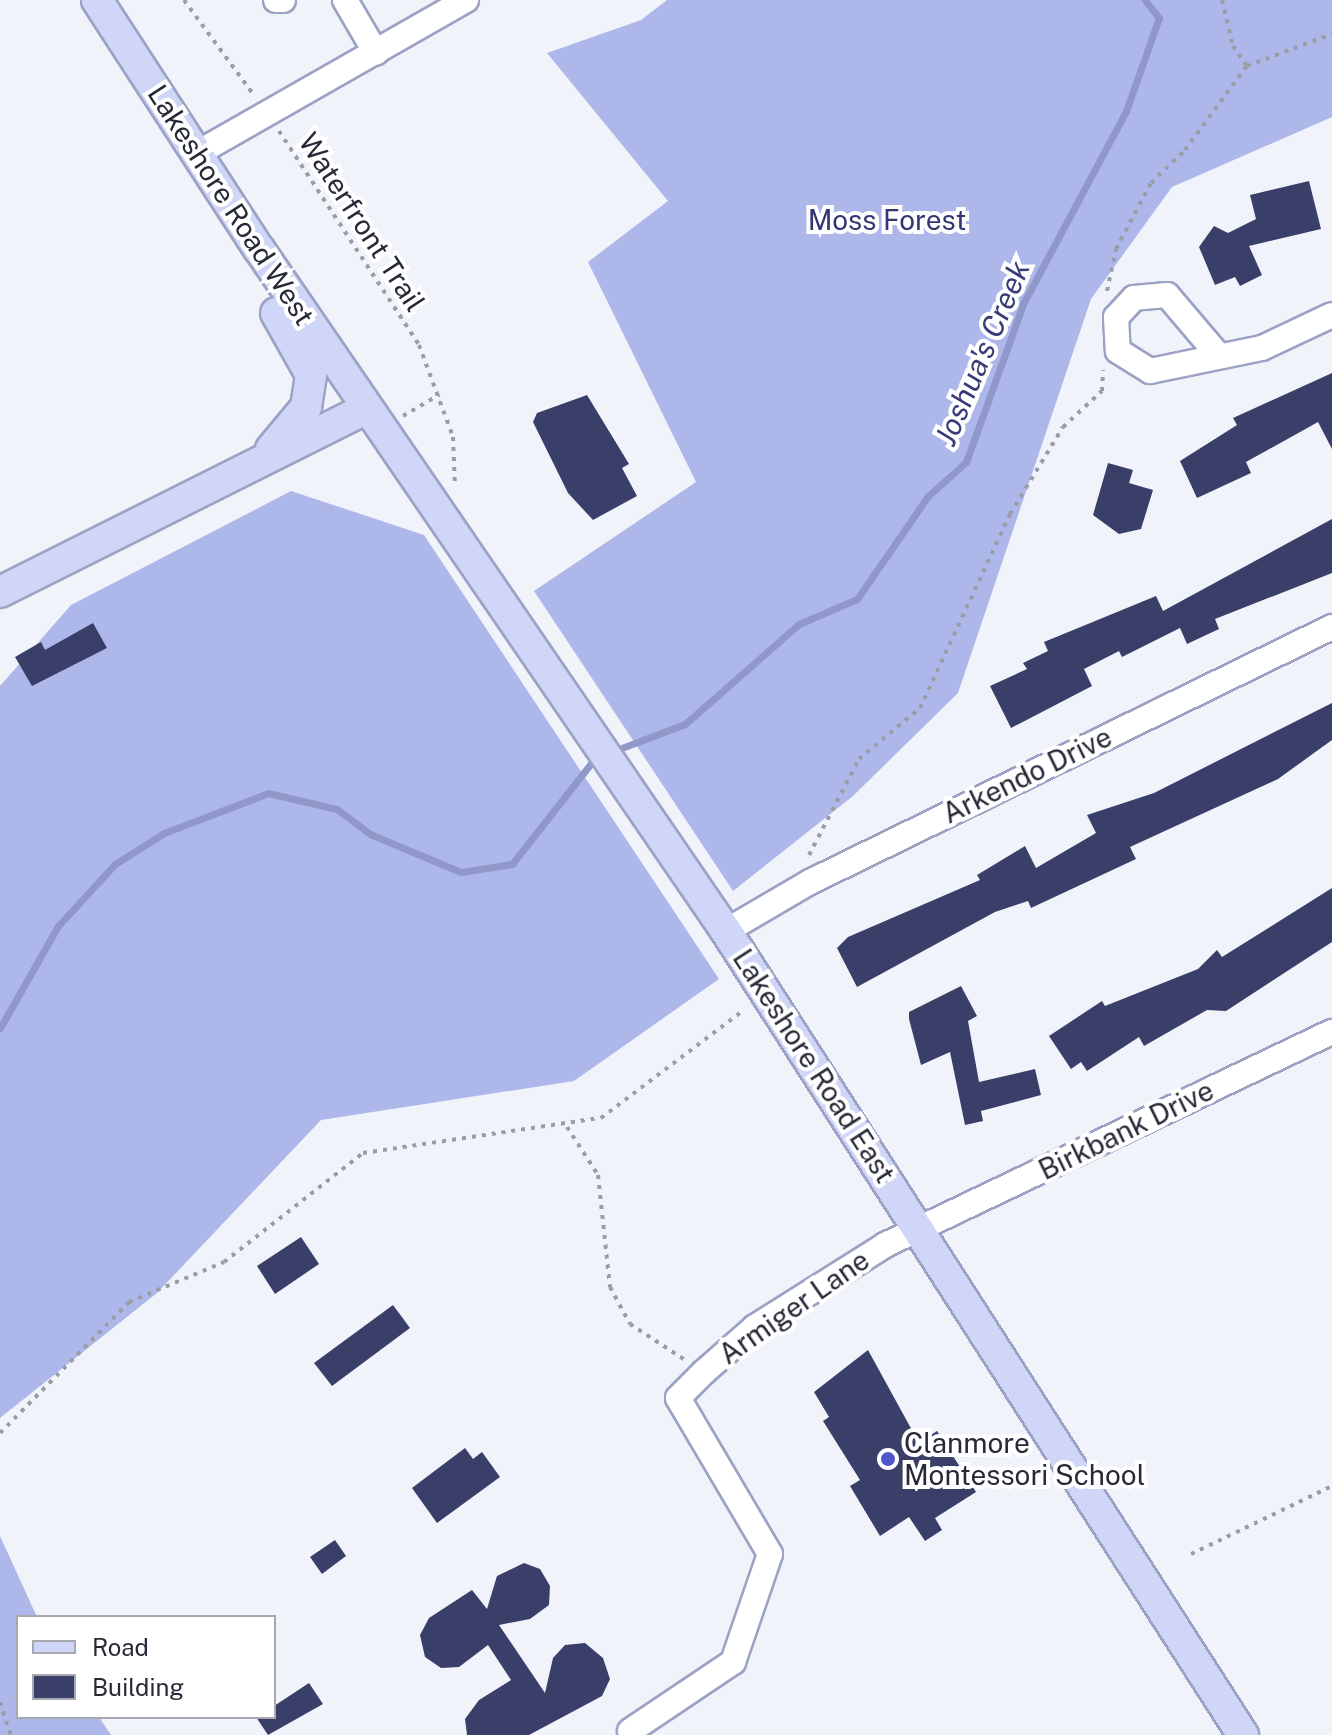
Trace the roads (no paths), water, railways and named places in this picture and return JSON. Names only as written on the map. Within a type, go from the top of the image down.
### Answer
[{"type":"main road","name":"Lakeshore Road West","points":[[97,0],[366,409]]},
{"type":"main road","points":[[222,483],[284,441],[310,388],[309,364],[249,272],[259,249]]},
{"type":"main road","points":[[0,592],[366,409]]},
{"type":"main road","name":"Lakeshore Road East","points":[[366,409],[640,812],[726,931],[1243,1735]]},
{"type":"street","points":[[276,0],[283,0]]},
{"type":"street","points":[[345,0],[376,53]]},
{"type":"street","points":[[196,154],[466,0]]},
{"type":"street","points":[[1219,356],[1262,348],[1332,315]]},
{"type":"street","name":"Arkendo Drive","points":[[726,931],[810,882],[1332,627]]},
{"type":"street","name":"Birkbank Drive","points":[[919,1227],[1332,1032]]},
{"type":"street","name":"Armiger Lane","points":[[630,1731],[733,1662],[770,1554],[678,1398],[755,1327],[919,1227]]},
{"type":"waterway","name":"Joshua's Creek","points":[[611,752],[685,724],[799,624],[857,599],[928,496],[966,462],[1024,302],[1126,111],[1159,18],[1145,0]]},
{"type":"waterway","name":"Joshua's Creek","points":[[0,1028],[58,926],[115,864],[164,833],[268,793],[337,809],[370,834],[461,872],[512,864],[596,757]]},
{"type":"place","name":"Clanmore Montessori School","points":[[888,1459]]},
{"type":"park label","name":"Moss Forest","points":[[887,220]]}]
